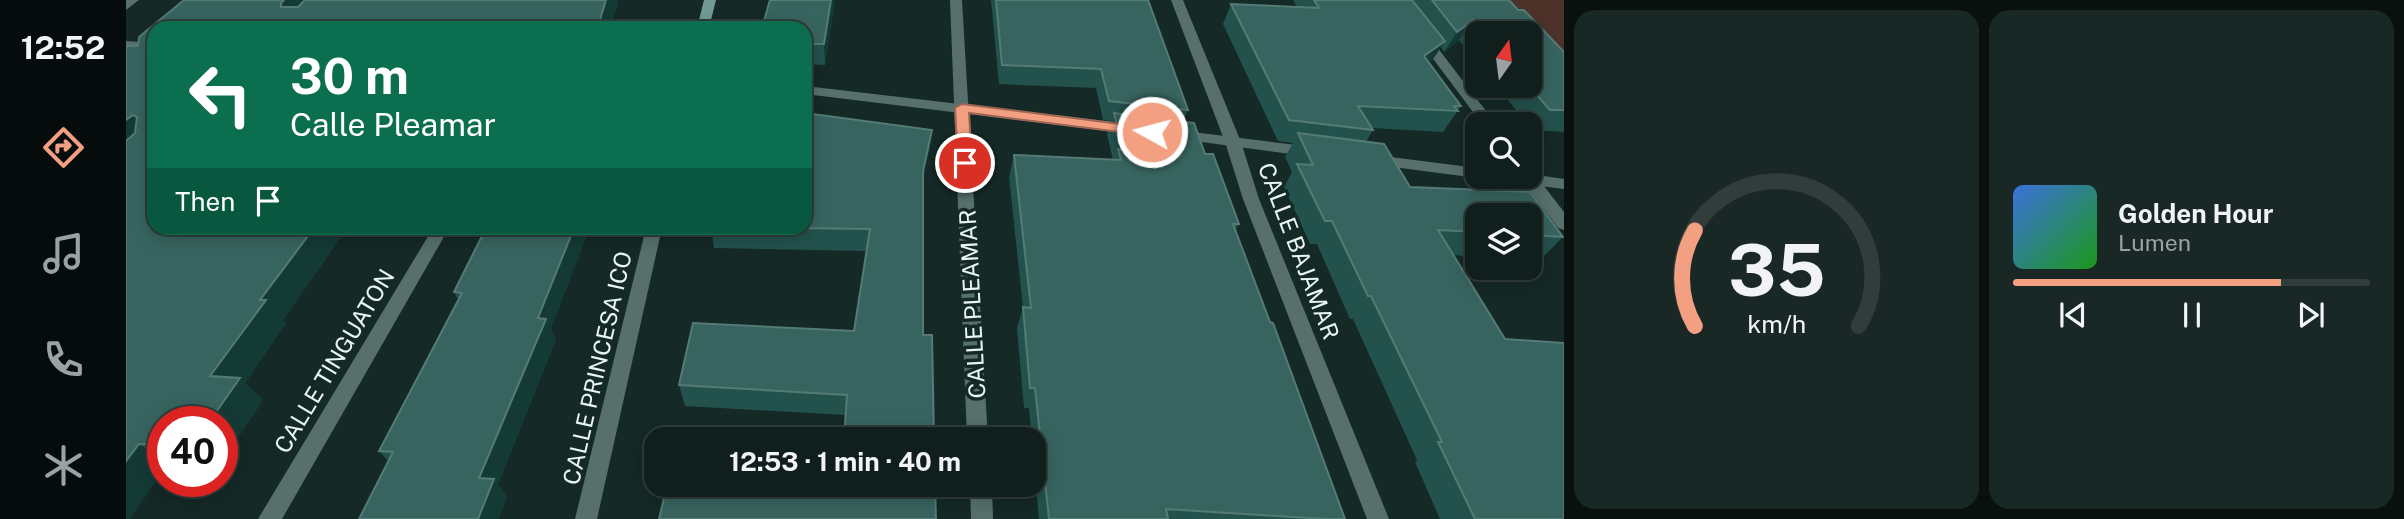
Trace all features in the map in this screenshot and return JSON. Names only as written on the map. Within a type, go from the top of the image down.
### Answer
[{"type":"main road","points":[[705,21],[710,0]]},
{"type":"street","points":[[126,6],[133,0]]},
{"type":"street","name":"CALLE PLEAMAR","points":[[956,0],[977,427]]},
{"type":"street","name":"CALLE BAJAMAR","points":[[1177,0],[1233,142],[1251,199],[1378,519]]},
{"type":"street","points":[[1395,0],[1480,112]]},
{"type":"street","points":[[126,45],[147,46]]},
{"type":"street","points":[[812,91],[1328,154]]},
{"type":"street","points":[[1355,158],[1465,172]]},
{"type":"street","points":[[1542,180],[1564,184]]},
{"type":"street","points":[[1537,189],[1564,224]]},
{"type":"street","name":"CALLE TINGUATON","points":[[269,519],[438,235]]},
{"type":"street","name":"CALLE PRINCESA ICO","points":[[586,519],[652,235]]},
{"type":"street","points":[[981,497],[982,519]]},
{"type":"shaded area","points":[[1493,0],[1564,0],[1564,78],[1542,49],[1542,21],[1517,21]]},
{"type":"building","points":[[184,0],[284,0],[281,7],[298,7],[305,0],[606,0],[600,21],[158,21]]},
{"type":"building","points":[[770,0],[831,0],[824,44],[812,44],[812,21],[764,21]]},
{"type":"building","points":[[996,0],[1148,0],[1188,110],[1109,101],[1101,69],[1002,65]]},
{"type":"building","points":[[1314,0],[1412,0],[1445,41],[1424,56],[1461,106],[1454,106],[1458,111],[1358,106],[1373,130],[1289,120],[1231,4],[1319,8]]},
{"type":"building","points":[[1432,0],[1509,0],[1534,21],[1465,21],[1465,26],[1457,32]]},
{"type":"building","points":[[1542,29],[1564,52],[1564,110],[1550,110],[1540,98],[1542,98]]},
{"type":"building","points":[[147,30],[147,235],[309,235],[260,300],[266,300],[210,376],[240,378],[220,406],[147,406],[147,444],[139,444],[126,461],[126,141],[135,133],[137,117],[133,115],[126,120],[126,47],[138,46],[139,37]]},
{"type":"building","points":[[1114,113],[1194,123],[1205,154],[1213,154],[1239,224],[1233,224],[1270,322],[1273,323],[1345,519],[1166,509],[1168,519],[1049,519],[1046,427],[1039,427],[1035,388],[1030,388],[1023,307],[1031,308],[1014,155],[1121,160],[1118,149],[1123,150]]},
{"type":"building","points":[[812,114],[932,130],[923,171],[923,335],[932,335],[934,427],[845,427],[847,395],[679,385],[693,323],[854,331],[870,229],[812,228]]},
{"type":"building","points":[[1298,133],[1384,144],[1410,187],[1530,192],[1538,203],[1465,203],[1465,231],[1438,230],[1465,274],[1465,280],[1469,280],[1505,339],[1564,343],[1564,519],[1475,519],[1438,442],[1442,442],[1371,296],[1368,296],[1332,221],[1325,221],[1297,164],[1313,165]]},
{"type":"building","points":[[1542,208],[1563,237],[1542,236]]},
{"type":"building","points":[[482,235],[571,235],[538,318],[546,319],[479,478],[494,479],[478,519],[359,519],[393,452],[379,451],[462,293],[454,292]]},
{"type":"building","points":[[664,497],[935,497],[936,519],[659,519]]},
{"type":"route","points":[[965,163],[962,108],[1152,132]]}]
